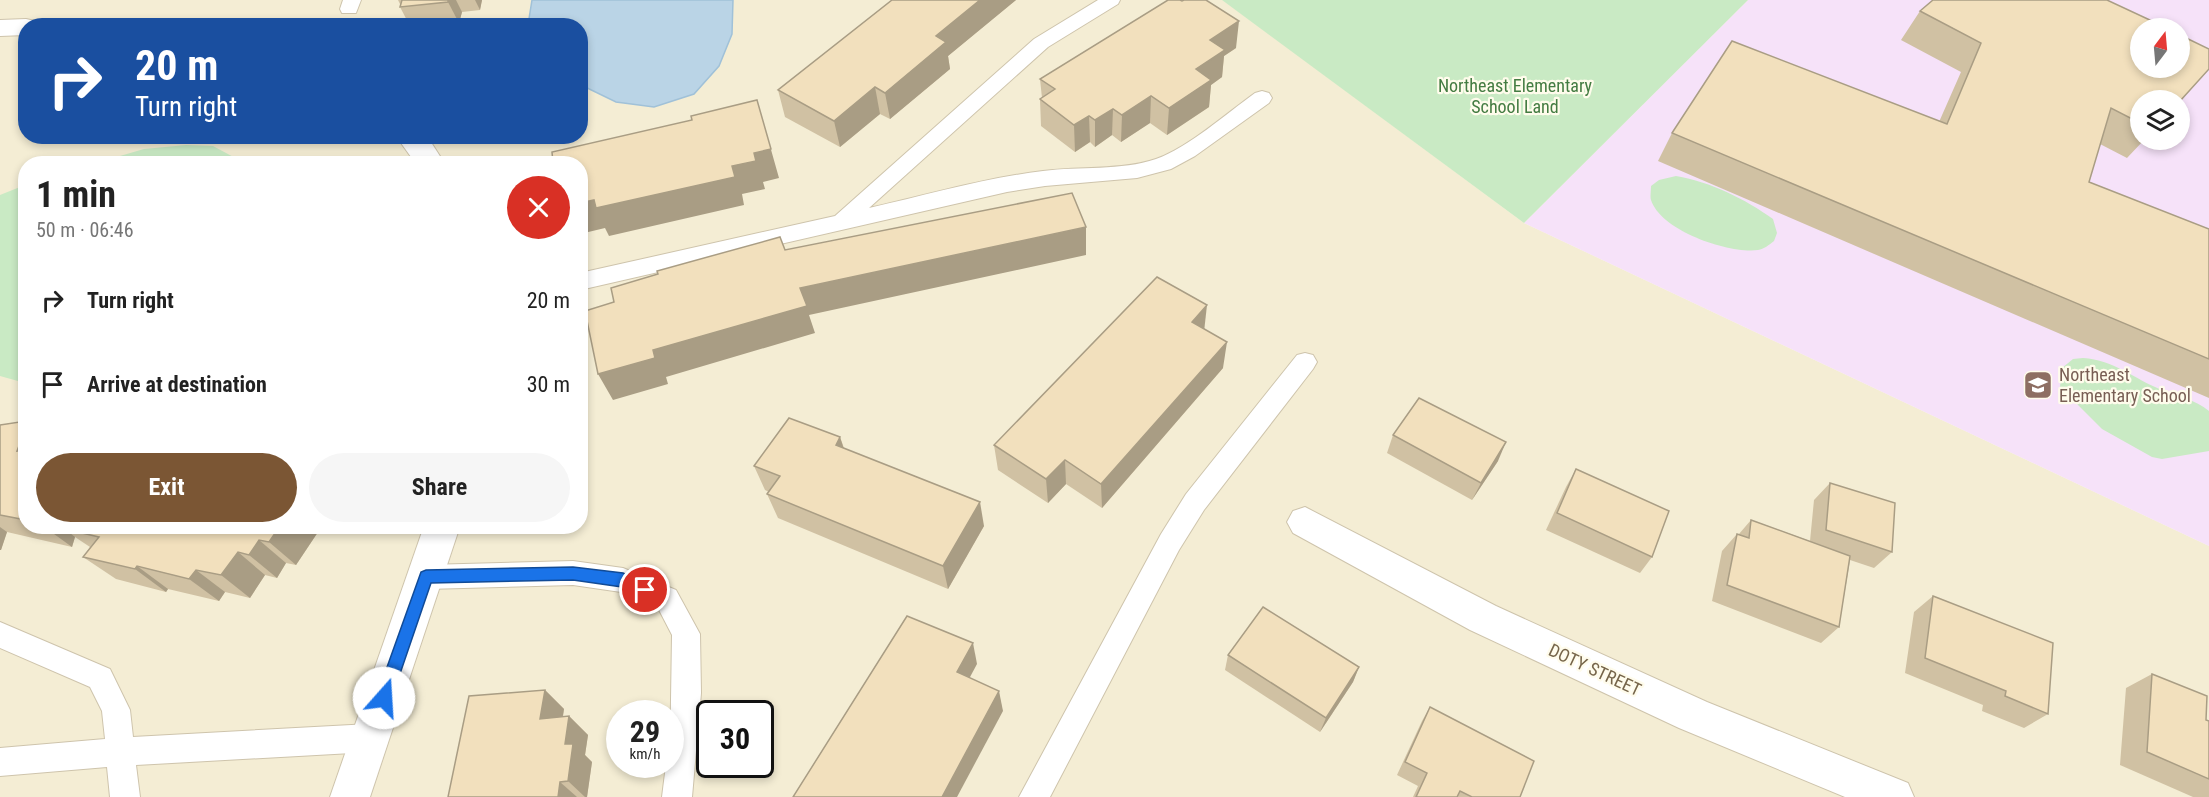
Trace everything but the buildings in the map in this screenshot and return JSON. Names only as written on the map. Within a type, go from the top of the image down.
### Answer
[{"type":"street","points":[[0,28],[18,27]]},
{"type":"street","name":"DOTY STREET","points":[[1305,522],[1483,618],[1693,715],[1894,797]]},
{"type":"street","points":[[350,797],[439,534]]},
{"type":"lane","points":[[843,220],[1041,43],[1111,0]]},
{"type":"lane","points":[[588,280],[1007,184],[1045,178],[1137,171],[1164,164],[1188,151],[1262,98]]},
{"type":"lane","points":[[1034,797],[1170,543],[1189,512],[1305,362]]},
{"type":"lane","points":[[426,577],[573,573],[623,580],[667,599],[686,634],[687,693],[677,797]]},
{"type":"lane","points":[[0,635],[100,678],[116,710],[125,797]]},
{"type":"lane","points":[[0,762],[122,752],[370,738]]},
{"type":"shaded area","points":[[0,0],[1223,0],[1524,223],[2209,546],[2209,797],[0,797]]},
{"type":"shaded area","name":"Northeast Elementary School","points":[[1748,0],[2209,0],[2209,546],[1524,223]]},
{"type":"green space","name":"Northeast Elementary School Land","points":[[1222,0],[1748,0],[1524,223]]},
{"type":"green space","points":[[186,145],[213,146],[232,156],[120,156],[144,149]]},
{"type":"green space","points":[[1676,176],[1715,187],[1739,198],[1773,219],[1777,233],[1774,241],[1758,250],[1730,248],[1697,238],[1668,221],[1657,211],[1651,200],[1651,186],[1659,180]]},
{"type":"green space","points":[[18,188],[18,381],[0,376],[0,195]]},
{"type":"green space","points":[[2083,358],[2114,366],[2152,386],[2204,407],[2209,411],[2209,451],[2162,459],[2152,457],[2102,429],[2060,387],[2062,368],[2073,359]]},
{"type":"water","points":[[532,0],[733,0],[732,34],[719,66],[694,94],[654,107],[616,102],[588,88],[588,18],[529,18]]},
{"type":"place","name":"Northeast Elementary School","points":[[2038,385]]},
{"type":"route","points":[[384,698],[426,577],[573,573],[623,580],[645,590]]}]
